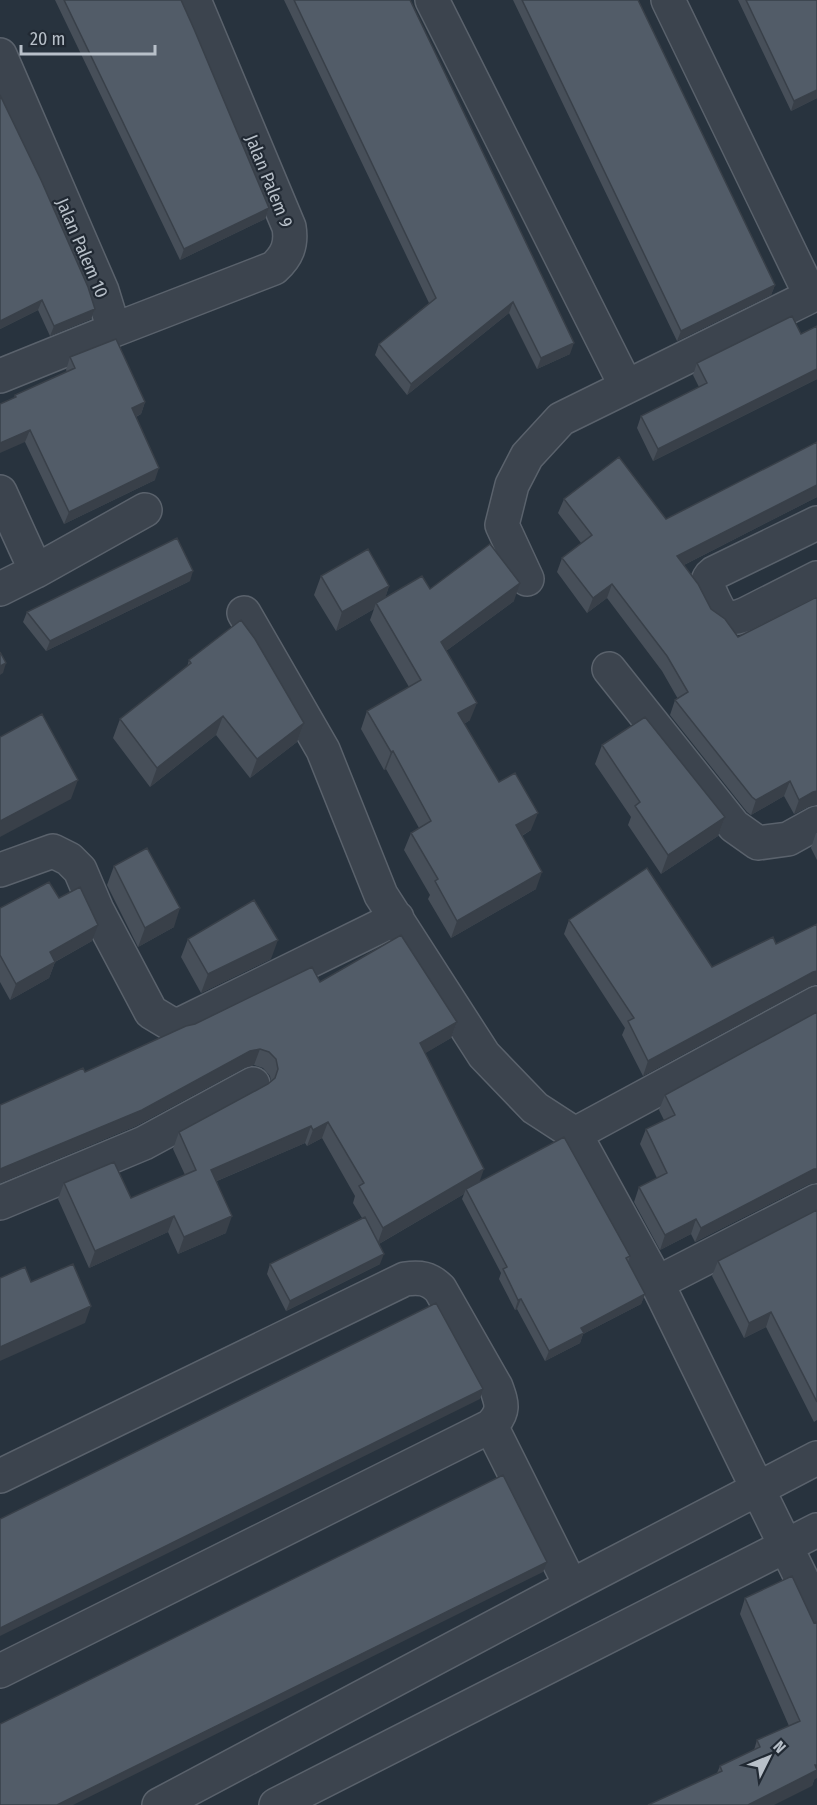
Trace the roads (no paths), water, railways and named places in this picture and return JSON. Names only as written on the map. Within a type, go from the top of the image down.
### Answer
[{"type":"street","name":"Jalan Palem 9","points":[[114,330],[274,268],[285,258],[291,240],[290,227],[194,0]]},
{"type":"street","points":[[432,0],[626,386]]},
{"type":"street","points":[[527,579],[502,525],[512,485],[527,456],[561,419],[814,294],[668,0]]},
{"type":"street","name":"Jalan Palem 10","points":[[0,55],[102,291],[114,330]]},
{"type":"street","points":[[0,376],[114,330]]},
{"type":"street","points":[[0,492],[36,572]]},
{"type":"street","points":[[0,588],[36,572],[145,510]]},
{"type":"street","points":[[817,523],[714,573],[709,578],[708,585],[720,612],[725,617],[735,618],[817,578]]},
{"type":"street","points":[[244,613],[323,750],[381,895],[484,1055],[535,1108],[575,1134],[657,1283],[817,1610]]},
{"type":"street","points":[[609,669],[734,826],[758,843],[788,838],[817,823]]},
{"type":"street","points":[[0,870],[53,851],[69,859],[80,870],[102,919],[151,1012],[171,1024],[181,1024],[397,918]]},
{"type":"street","points":[[575,1134],[817,1003]]},
{"type":"street","points":[[0,1203],[144,1143],[253,1083]]},
{"type":"street","points":[[657,1283],[817,1201]]},
{"type":"street","points":[[0,1671],[491,1426],[499,1417],[502,1409],[496,1387],[440,1289],[429,1280],[419,1277],[405,1279],[2,1468]]},
{"type":"street","points":[[491,1426],[572,1586]]},
{"type":"street","points":[[159,1805],[817,1458]]},
{"type":"street","points":[[276,1805],[817,1530]]}]
